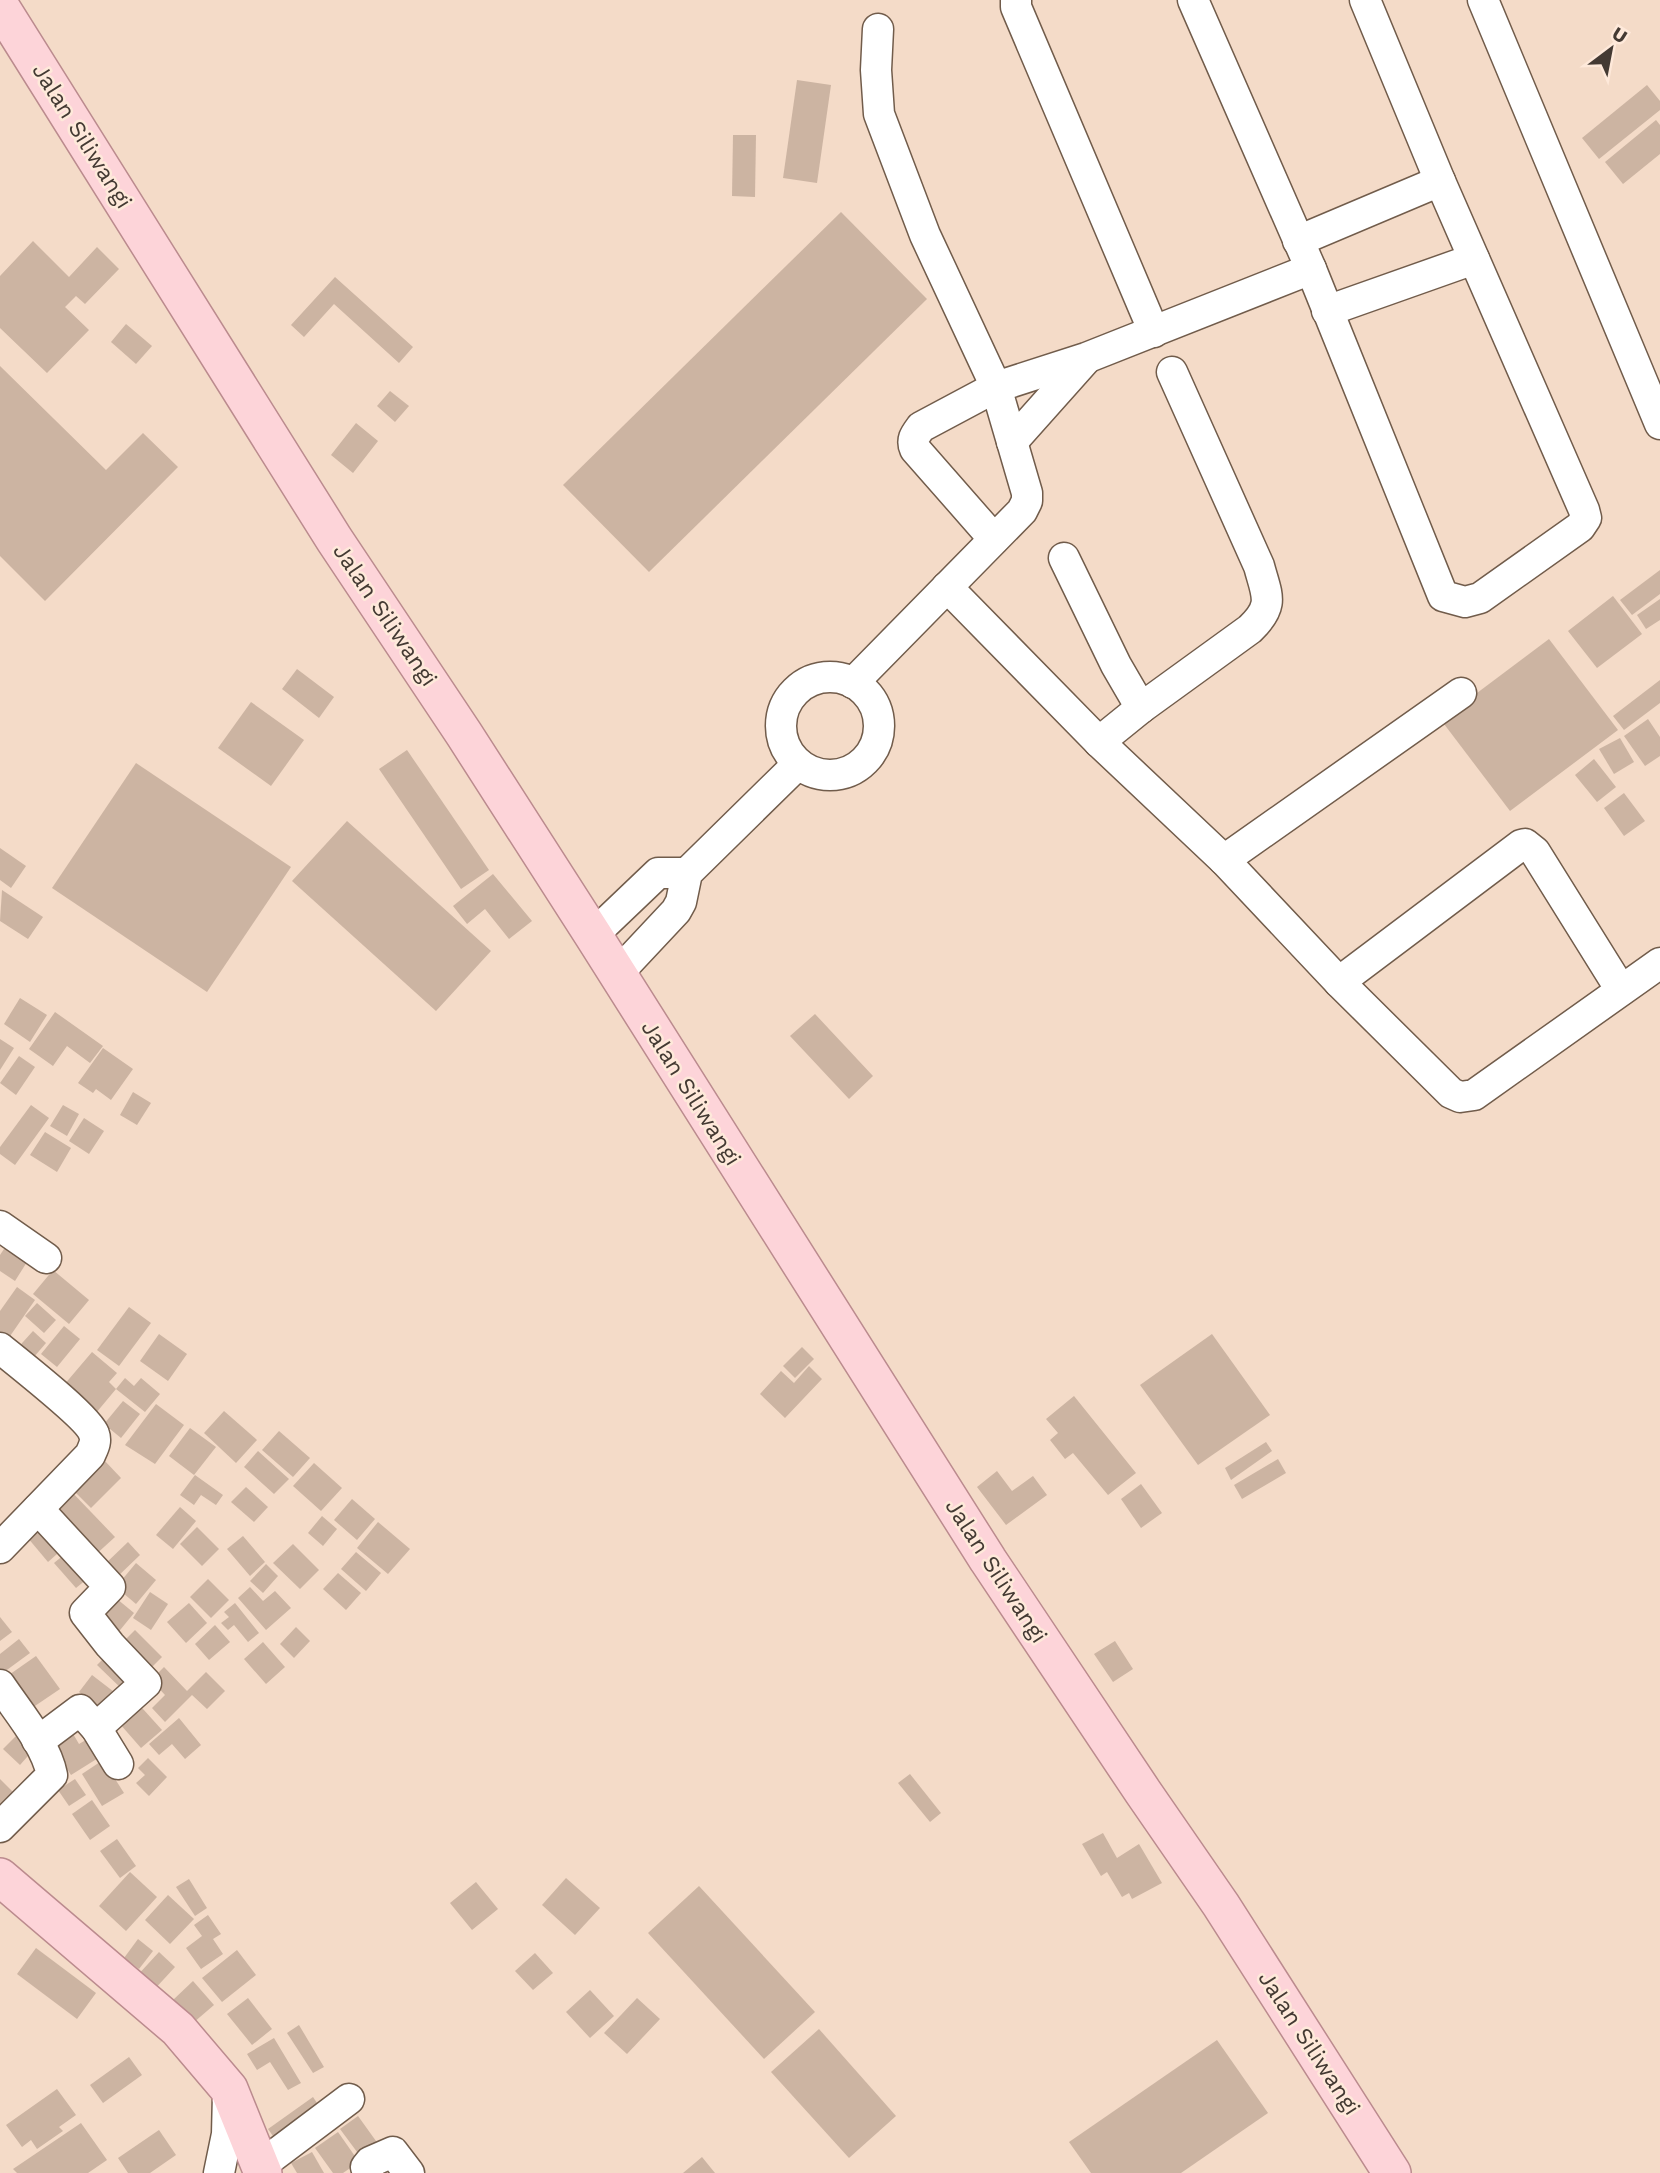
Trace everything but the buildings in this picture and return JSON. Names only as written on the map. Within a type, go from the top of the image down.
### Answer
[{"type":"main road","name":"Jalan Siliwangi","points":[[0,6],[334,539],[457,723],[593,935],[988,1560],[1221,1905],[1392,2173]]},
{"type":"main road","points":[[0,1877],[178,2029],[229,2089],[262,2169]]},
{"type":"street","points":[[1016,0],[1016,7],[1154,332]]},
{"type":"street","points":[[1193,0],[1311,269],[1443,596],[1465,602],[1480,598],[1580,527],[1586,518],[1365,0]]},
{"type":"street","points":[[1483,0],[1660,424]]},
{"type":"street","points":[[853,682],[1022,511],[1027,501],[996,387],[925,235],[879,114],[876,70],[878,29]]},
{"type":"street","points":[[1298,241],[1440,181]]},
{"type":"street","points":[[1327,311],[1474,259]]},
{"type":"street","points":[[994,539],[915,449],[912,442],[921,427],[996,387],[1086,358],[1311,269]]},
{"type":"street","points":[[1012,442],[1086,358]]},
{"type":"street","points":[[1099,742],[1140,708],[1250,629],[1263,617],[1268,600],[1259,566],[1172,372]]},
{"type":"street","points":[[1063,558],[1140,708]]},
{"type":"street","points":[[947,587],[1099,742],[1224,860],[1339,982],[1451,1093],[1460,1097],[1474,1095],[1660,963]]},
{"type":"street","points":[[820,678],[842,678],[853,682],[870,697],[878,717],[878,739],[868,758],[850,772],[839,775],[818,774],[798,764],[790,756],[782,736],[780,724],[786,704],[800,687],[820,678]]},
{"type":"street","points":[[1224,860],[1461,693]]},
{"type":"street","points":[[616,975],[676,911],[681,902],[687,873],[798,764]]},
{"type":"street","points":[[1339,982],[1525,844],[1535,852],[1620,990]]},
{"type":"street","points":[[593,935],[658,873],[687,873]]},
{"type":"street","points":[[0,1226],[46,1258]]},
{"type":"street","points":[[0,1348],[57,1395],[94,1433],[95,1445],[90,1455],[0,1548]]},
{"type":"street","points":[[38,1509],[110,1587],[85,1613],[110,1645],[146,1683],[96,1728]]},
{"type":"street","points":[[0,1685],[37,1740],[49,1762],[51,1775],[0,1827]]},
{"type":"street","points":[[37,1740],[80,1710],[96,1728],[118,1764]]},
{"type":"street","points":[[219,2173],[227,2134],[229,2089]]},
{"type":"street","points":[[262,2169],[348,2099]]},
{"type":"street","points":[[368,2173],[366,2166],[370,2162],[393,2152],[409,2173]]}]
